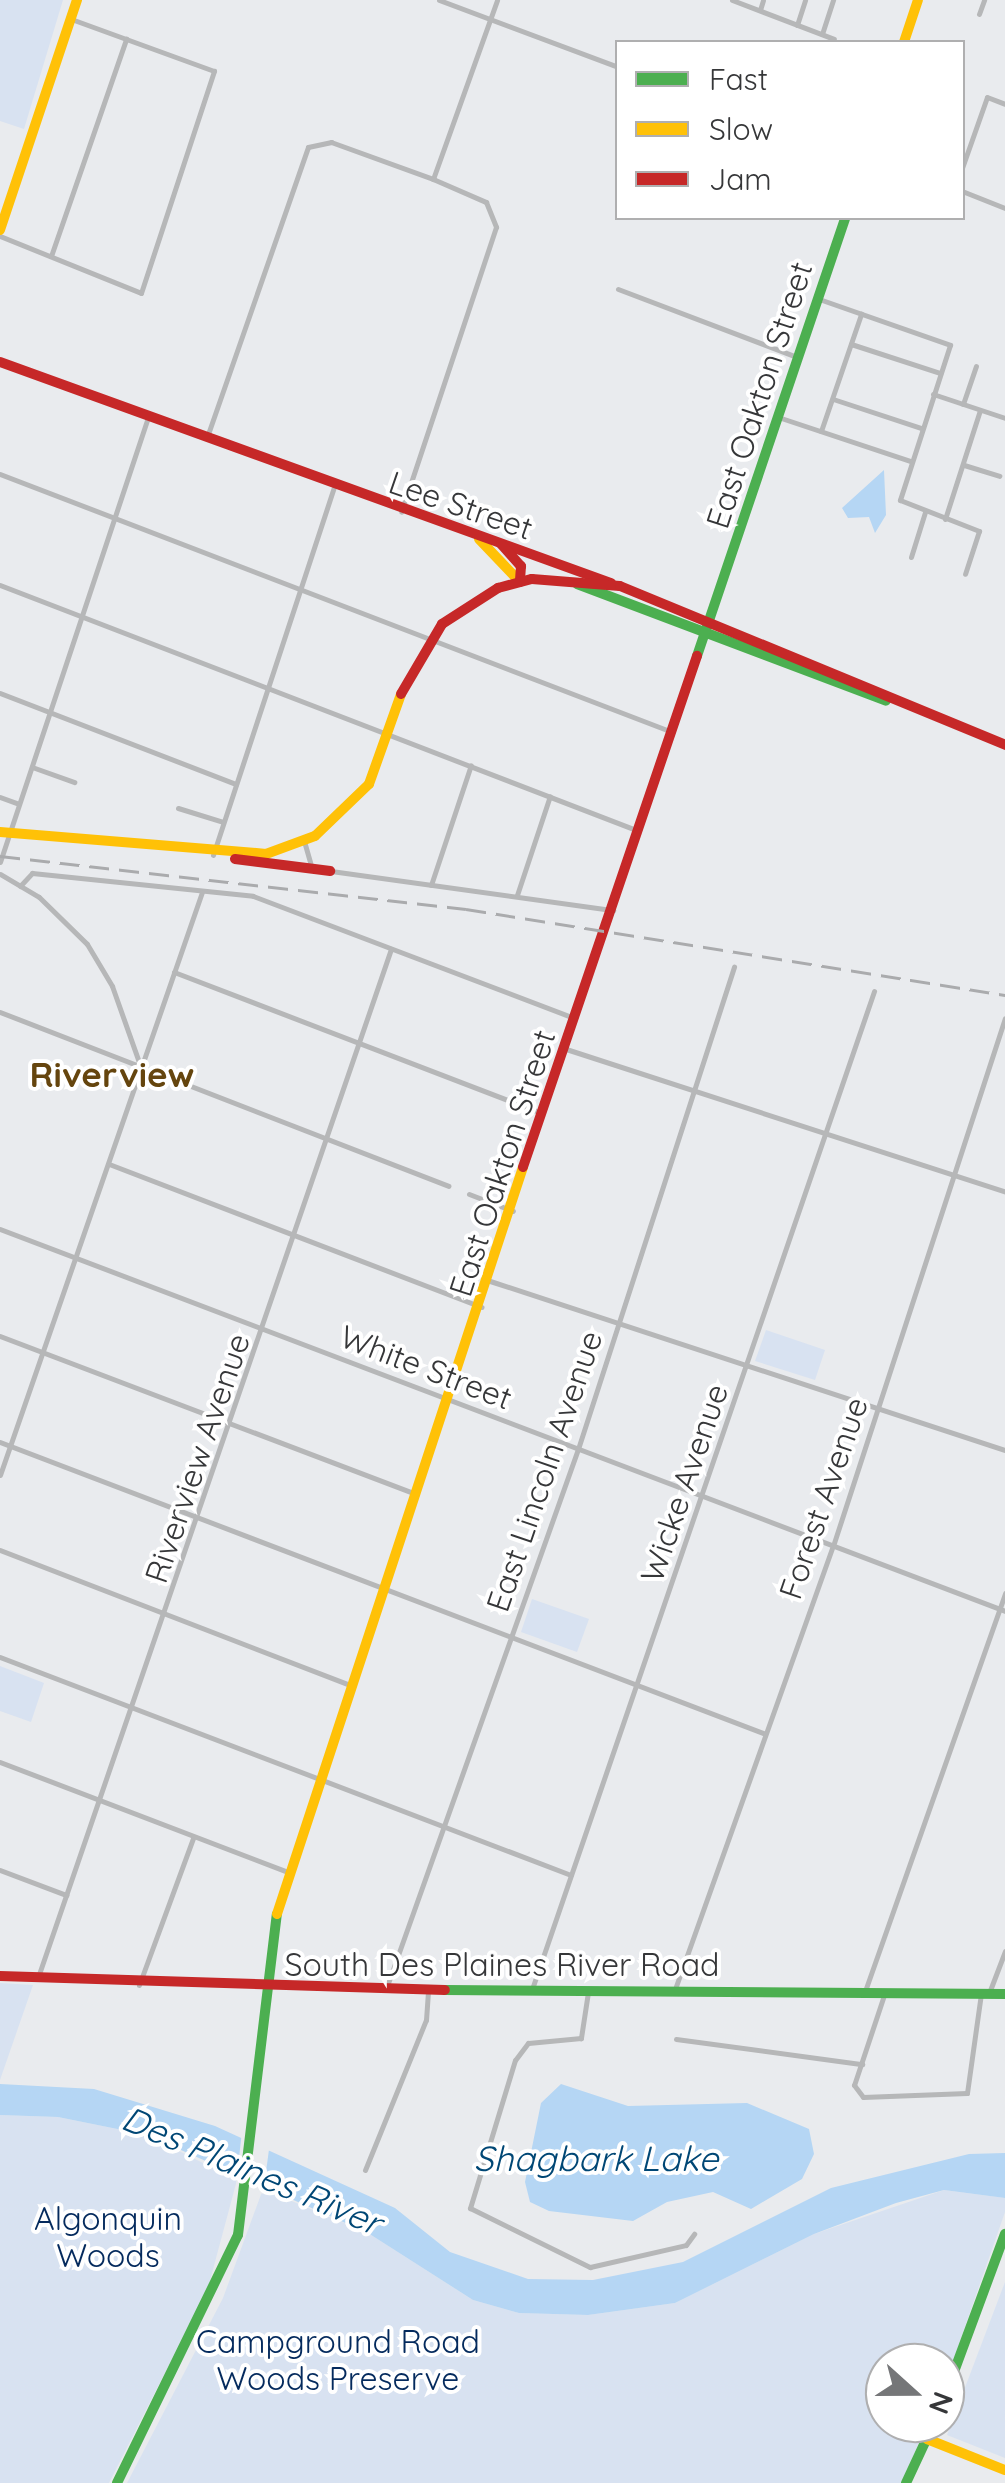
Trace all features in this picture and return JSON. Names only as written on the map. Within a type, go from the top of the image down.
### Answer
[{"type":"main road","points":[[0,233],[77,0]]},
{"type":"main road","points":[[905,40],[918,0]]},
{"type":"main road","name":"East Oakton Street","points":[[117,2483],[214,2296],[247,2194],[262,1989],[284,1871],[450,1400],[844,220]]},
{"type":"main road","name":"Lee Street","points":[[0,362],[334,488],[620,586],[707,629]]},
{"type":"main road","points":[[480,539],[520,582]]},
{"type":"main road","points":[[500,544],[521,566],[520,582]]},
{"type":"main road","points":[[226,856],[304,842],[362,796],[430,639],[450,616],[520,582],[564,579],[620,586]]},
{"type":"main road","name":"Lee Street","points":[[564,579],[707,629],[1005,745]]},
{"type":"main road","points":[[5,833],[213,854],[330,871]]},
{"type":"main road","name":"South Des Plaines River Road","points":[[0,1976],[139,1986],[262,1989],[387,1986],[1005,1994]]},
{"type":"main road","points":[[965,2343],[1005,2234]]},
{"type":"main road","points":[[906,2483],[926,2443]]},
{"type":"main road","points":[[938,2443],[1005,2470]]},
{"type":"street","points":[[439,0],[615,67]]},
{"type":"street","points":[[433,179],[497,0]]},
{"type":"street","points":[[732,0],[834,38]]},
{"type":"street","points":[[760,10],[763,0]]},
{"type":"street","points":[[797,24],[805,0]]},
{"type":"street","points":[[822,34],[833,0]]},
{"type":"street","points":[[979,14],[984,0]]},
{"type":"street","points":[[0,233],[141,293],[214,71],[71,18]]},
{"type":"street","points":[[52,256],[126,39]]},
{"type":"street","points":[[965,159],[987,97],[1005,104]]},
{"type":"street","points":[[206,440],[303,155],[313,144],[331,142],[433,179],[486,202],[496,217],[401,512]]},
{"type":"street","points":[[965,192],[1005,208]]},
{"type":"street","points":[[618,289],[797,357]]},
{"type":"street","points":[[816,298],[950,344],[900,500],[979,531],[965,574]]},
{"type":"street","points":[[822,431],[861,314]]},
{"type":"street","points":[[850,344],[940,373]]},
{"type":"street","points":[[963,404],[976,366]]},
{"type":"street","points":[[933,394],[1005,418]]},
{"type":"street","points":[[832,399],[921,428]]},
{"type":"street","points":[[944,519],[980,410]]},
{"type":"street","points":[[778,417],[910,461]]},
{"type":"street","points":[[0,862],[5,833],[32,767],[148,418]]},
{"type":"street","points":[[962,464],[999,476]]},
{"type":"street","points":[[0,474],[672,732]]},
{"type":"street","points":[[213,854],[334,488]]},
{"type":"street","points":[[911,557],[925,512]]},
{"type":"street","points":[[0,585],[639,831]]},
{"type":"street","points":[[0,692],[236,784]]},
{"type":"street","points":[[432,884],[471,764]]},
{"type":"street","points":[[32,767],[74,782]]},
{"type":"street","points":[[517,895],[550,796]]},
{"type":"street","points":[[0,797],[19,804]]},
{"type":"street","points":[[178,808],[224,822]]},
{"type":"street","points":[[304,842],[308,864],[330,871],[612,910]]},
{"type":"street","points":[[20,886],[32,873],[253,896],[576,1019]]},
{"type":"street","points":[[0,874],[20,886],[86,944],[142,1067]]},
{"type":"street","points":[[0,1476],[202,892]]},
{"type":"street","name":"Riverview Avenue","points":[[37,1979],[266,1330],[390,949]]},
{"type":"street","name":"East Lincoln Avenue","points":[[387,1986],[578,1450],[734,967]]},
{"type":"street","points":[[174,972],[544,1114]]},
{"type":"street","name":"Wicke Avenue","points":[[532,1989],[749,1367],[874,991]]},
{"type":"street","points":[[0,1012],[448,1186]]},
{"type":"street","name":"Forest Avenue","points":[[675,1988],[833,1546],[1005,1018]]},
{"type":"street","points":[[566,1049],[1005,1192]]},
{"type":"street","points":[[109,1164],[481,1308]]},
{"type":"street","points":[[469,1194],[513,1211]]},
{"type":"street","name":"White Street","points":[[0,1229],[1002,1610]]},
{"type":"street","points":[[490,1281],[1005,1450]]},
{"type":"street","points":[[0,1336],[417,1494]]},
{"type":"street","points":[[0,1442],[764,1733]]},
{"type":"street","points":[[0,1550],[350,1685]]},
{"type":"street","points":[[864,1991],[1005,1593]]},
{"type":"street","points":[[0,1657],[570,1875]]},
{"type":"street","points":[[0,1762],[284,1871]]},
{"type":"street","points":[[139,1986],[193,1838]]},
{"type":"street","points":[[0,1870],[66,1895]]},
{"type":"street","points":[[885,1992],[862,2064],[858,2096],[967,2092],[986,1993],[1005,1951]]},
{"type":"street","points":[[365,2170],[426,2020],[428,1987]]},
{"type":"street","points":[[588,1989],[581,2038],[528,2043],[515,2060],[470,2208],[590,2267],[686,2245],[694,2234]]},
{"type":"street","points":[[676,2039],[862,2064]]},
{"type":"green space","points":[[0,0],[63,0],[24,129],[0,121]]},
{"type":"green space","points":[[766,1330],[825,1350],[815,1380],[755,1361]]},
{"type":"green space","points":[[532,1599],[589,1619],[577,1652],[521,1632]]},
{"type":"green space","points":[[0,1666],[44,1683],[31,1722],[0,1711]]},
{"type":"green space","points":[[0,1983],[33,1985],[0,2080]]},
{"type":"green space","name":"Algonquin Woods","points":[[0,2115],[58,2117],[147,2135],[237,2180],[208,2288],[109,2483],[0,2483]]},
{"type":"green space","name":"Campground Road Woods Preserve","points":[[263,2189],[368,2233],[473,2300],[519,2313],[588,2315],[675,2303],[814,2234],[944,2190],[1005,2198],[1005,2212],[959,2343],[865,2343],[865,2443],[919,2443],[901,2483],[127,2483],[223,2298]]},
{"type":"green space","points":[[1005,2282],[1005,2458],[965,2442],[965,2388]]},
{"type":"water","points":[[884,470],[886,515],[875,533],[869,517],[848,518],[842,508]]},
{"type":"water","name":"Des Plaines River","points":[[0,2084],[94,2089],[215,2126],[395,2208],[450,2252],[528,2279],[593,2280],[683,2262],[831,2188],[969,2154],[1005,2153],[1005,2198],[944,2190],[896,2203],[814,2234],[675,2303],[588,2315],[519,2313],[473,2300],[368,2233],[147,2135],[58,2117],[0,2115]]},
{"type":"water","name":"Shagbark Lake","points":[[561,2084],[628,2106],[747,2103],[809,2129],[814,2154],[802,2179],[751,2209],[713,2192],[667,2202],[633,2221],[549,2211],[530,2202],[525,2182],[541,2103]]},
{"type":"pier","points":[[242,2131],[270,2142],[263,2194],[236,2185]]},
{"type":"railway","points":[[0,856],[466,909],[1005,995]]},
{"type":"traffic: fast","points":[[697,656],[844,220]]},
{"type":"traffic: fast","points":[[577,584],[886,701]]},
{"type":"traffic: fast","points":[[117,2483],[238,2235],[277,1914]]},
{"type":"traffic: fast","points":[[445,1990],[1005,1994]]},
{"type":"traffic: fast","points":[[965,2343],[1005,2234]]},
{"type":"traffic: fast","points":[[906,2483],[925,2443]]},
{"type":"traffic: slow","points":[[0,230],[77,0]]},
{"type":"traffic: slow","points":[[905,40],[918,0]]},
{"type":"traffic: slow","points":[[479,539],[520,582]]},
{"type":"traffic: slow","points":[[0,832],[266,854],[315,836],[369,784],[401,694]]},
{"type":"traffic: slow","points":[[277,1914],[523,1167]]},
{"type":"traffic: slow","points":[[937,2443],[1005,2470]]},
{"type":"traffic: jam","points":[[0,362],[611,583]]},
{"type":"traffic: jam","points":[[501,544],[521,566],[520,582]]},
{"type":"traffic: jam","points":[[401,694],[442,624],[498,588],[532,579],[620,586],[1005,745]]},
{"type":"traffic: jam","points":[[523,1167],[697,656]]},
{"type":"traffic: jam","points":[[235,859],[330,871]]},
{"type":"traffic: jam","points":[[0,1976],[445,1990]]},
{"type":"district","name":"Riverview","points":[[112,1074]]}]
